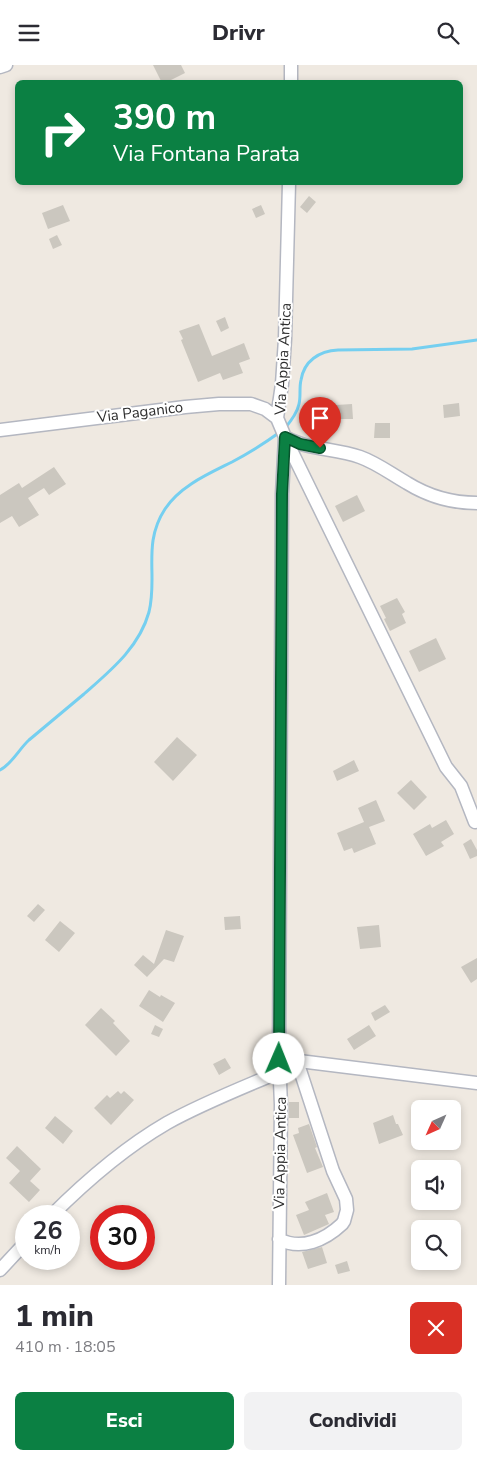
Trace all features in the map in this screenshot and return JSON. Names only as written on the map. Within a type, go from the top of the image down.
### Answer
[{"type":"street","points":[[0,67],[6,65]]},
{"type":"street","points":[[291,65],[291,80]]},
{"type":"street","name":"Via Appia Antica","points":[[279,1285],[283,477],[285,437],[277,418],[282,384],[285,339],[289,185]]},
{"type":"street","name":"Via Paganico","points":[[0,430],[219,404],[251,404],[265,409],[277,418]]},
{"type":"street","points":[[285,437],[446,767],[461,786],[475,822]]},
{"type":"street","points":[[285,437],[300,444],[359,457],[385,469],[413,487],[438,497],[459,502],[477,503]]},
{"type":"street","points":[[283,477],[302,472]]},
{"type":"street","points":[[279,1059],[477,1083]]},
{"type":"street","points":[[279,1239],[288,1244],[295,1245],[318,1241],[342,1224],[347,1210],[346,1199],[333,1171],[296,1061]]},
{"type":"street","points":[[63,1205],[92,1177],[124,1151],[153,1132],[198,1108],[279,1072]]},
{"type":"street","points":[[0,1270],[15,1254]]},
{"type":"building","points":[[153,65],[181,65],[185,73],[171,80],[160,80]]},
{"type":"building","points":[[309,196],[316,202],[307,213],[300,207]]},
{"type":"building","points":[[63,205],[70,221],[48,229],[42,213]]},
{"type":"building","points":[[261,205],[265,214],[256,218],[252,209]]},
{"type":"building","points":[[57,235],[62,245],[53,249],[49,239]]},
{"type":"building","points":[[225,317],[229,328],[221,332],[216,321]]},
{"type":"building","points":[[199,324],[212,356],[244,343],[250,359],[239,363],[243,373],[223,380],[220,373],[198,382],[179,331]]},
{"type":"building","points":[[459,403],[460,416],[444,418],[443,405]]},
{"type":"building","points":[[352,404],[353,419],[337,419],[336,405]]},
{"type":"building","points":[[320,408],[332,414],[326,428],[313,423]]},
{"type":"building","points":[[375,423],[390,423],[390,438],[374,438]]},
{"type":"building","points":[[54,467],[66,484],[49,495],[44,488],[28,498],[39,515],[19,527],[12,516],[0,523],[0,495],[19,483],[22,488]]},
{"type":"building","points":[[357,495],[365,511],[343,522],[335,506]]},
{"type":"building","points":[[397,598],[405,612],[402,614],[406,623],[390,631],[380,606]]},
{"type":"building","points":[[436,638],[446,659],[419,672],[409,651]]},
{"type":"building","points":[[177,737],[197,755],[173,781],[154,762]]},
{"type":"building","points":[[354,760],[359,771],[337,781],[333,771]]},
{"type":"building","points":[[411,780],[427,797],[414,810],[397,793]]},
{"type":"building","points":[[376,800],[385,821],[369,827],[376,844],[354,853],[352,848],[344,851],[337,833],[364,822],[358,808]]},
{"type":"building","points":[[446,820],[454,834],[441,842],[444,846],[426,856],[413,834],[430,824],[432,828]]},
{"type":"building","points":[[471,839],[477,850],[477,856],[470,859],[463,844]]},
{"type":"building","points":[[38,904],[45,910],[34,922],[27,916]]},
{"type":"building","points":[[240,916],[241,929],[225,930],[224,917]]},
{"type":"building","points":[[60,921],[75,933],[59,952],[45,940]]},
{"type":"building","points":[[379,925],[381,947],[360,949],[357,927]]},
{"type":"building","points":[[166,930],[184,936],[174,962],[164,959],[147,977],[134,965],[143,955],[154,964]]},
{"type":"building","points":[[477,958],[477,979],[471,983],[461,967]]},
{"type":"building","points":[[149,990],[175,1003],[163,1022],[139,1006]]},
{"type":"building","points":[[385,1005],[390,1012],[375,1021],[371,1013]]},
{"type":"building","points":[[101,1008],[115,1021],[113,1023],[130,1041],[116,1056],[85,1025]]},
{"type":"building","points":[[155,1025],[163,1029],[159,1037],[151,1034]]},
{"type":"building","points":[[369,1025],[376,1036],[354,1050],[347,1039]]},
{"type":"building","points":[[225,1058],[231,1068],[219,1075],[213,1064]]},
{"type":"building","points":[[118,1091],[121,1094],[124,1091],[134,1100],[111,1125],[94,1108],[107,1095],[110,1098]]},
{"type":"building","points":[[289,1102],[299,1102],[299,1118],[289,1118]]},
{"type":"building","points":[[393,1115],[403,1135],[379,1144],[373,1123]]},
{"type":"building","points":[[55,1116],[73,1131],[63,1144],[45,1128]]},
{"type":"building","points":[[309,1124],[317,1147],[315,1148],[323,1167],[307,1173],[293,1135],[299,1133],[298,1128]]},
{"type":"building","points":[[17,1146],[41,1169],[30,1181],[40,1190],[29,1202],[9,1183],[20,1171],[6,1158]]},
{"type":"building","points":[[327,1193],[334,1212],[325,1215],[329,1224],[304,1235],[296,1215],[309,1210],[305,1202]]},
{"type":"building","points":[[322,1247],[327,1263],[308,1269],[302,1252]]},
{"type":"building","points":[[347,1261],[350,1271],[338,1274],[335,1265]]},
{"type":"waterway","points":[[285,428],[294,417],[298,407],[300,383],[305,367],[313,358],[325,352],[338,350],[412,349],[477,340]]},
{"type":"waterway","points":[[0,770],[8,764],[29,740],[113,667],[131,648],[138,637],[149,612],[154,535],[158,522],[171,501],[195,481],[245,455],[280,432]]},
{"type":"route","points":[[279,1059],[282,494],[285,437],[300,444],[320,448]]}]
